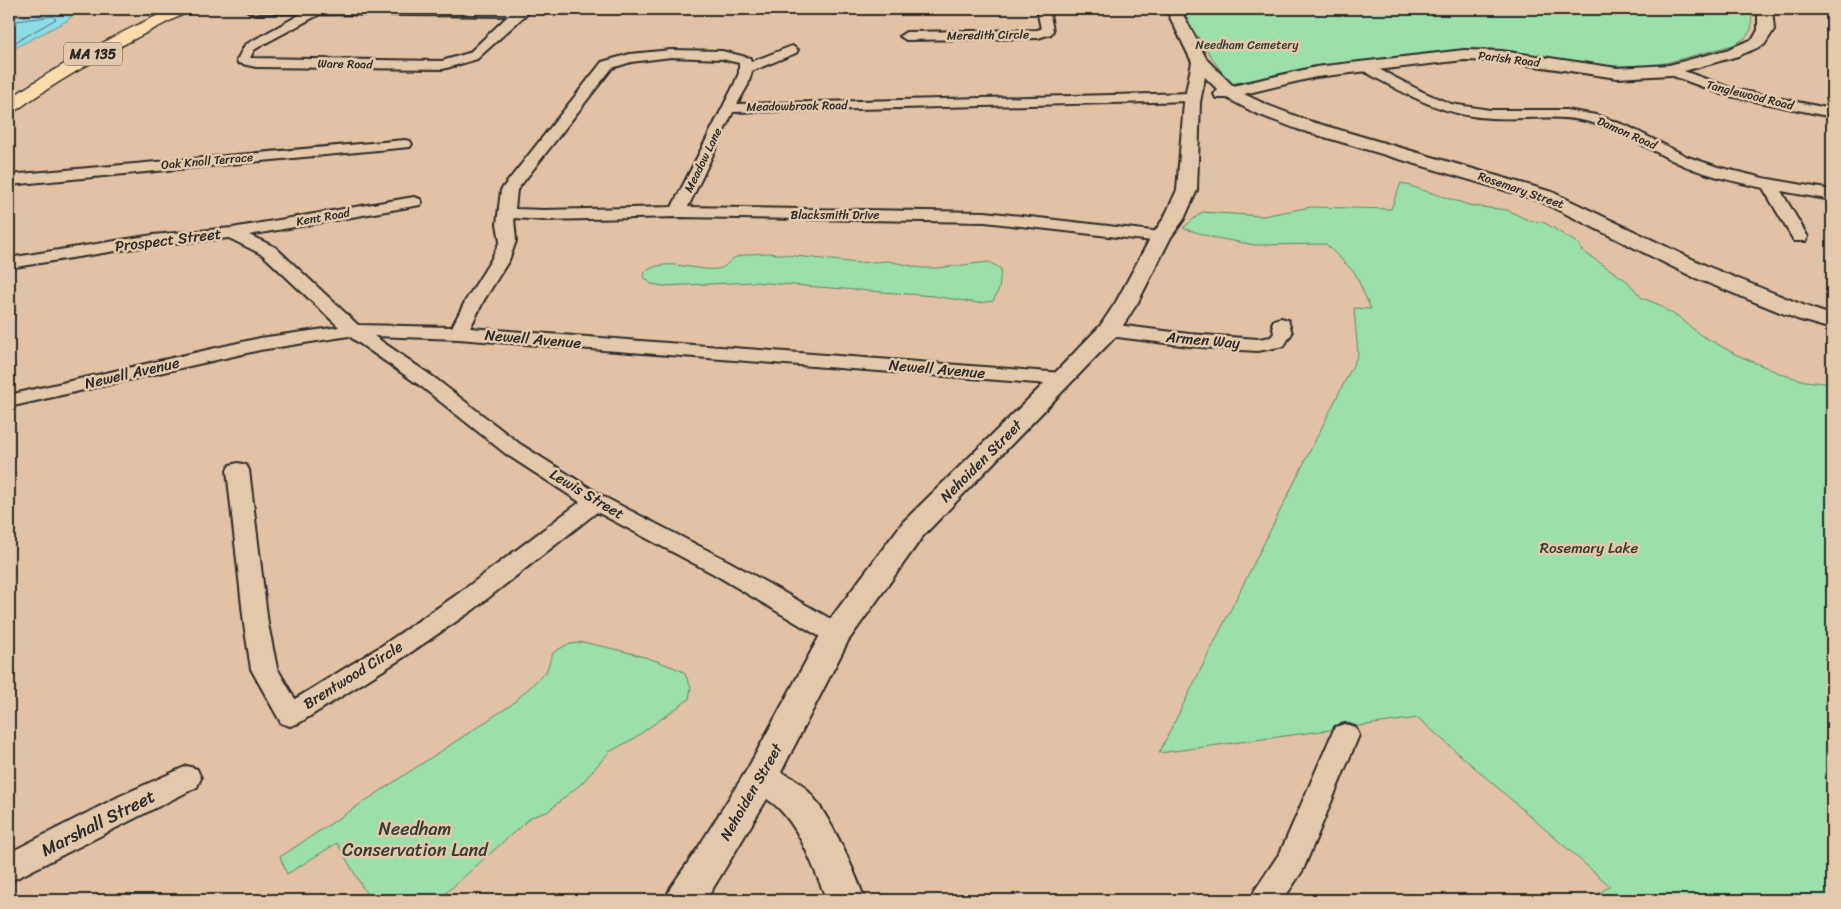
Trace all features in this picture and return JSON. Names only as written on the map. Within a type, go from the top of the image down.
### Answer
[{"type":"main road","name":"MA 135","points":[[9,107],[32,90],[92,54],[183,9]]},
{"type":"street","points":[[251,9],[523,11]]},
{"type":"street","name":"Meredith Circle","points":[[906,36],[1038,34],[1047,31],[1043,9]]},
{"type":"street","points":[[1173,9],[1200,62],[1230,93]]},
{"type":"street","name":"Parish Road","points":[[1193,97],[1230,93],[1308,73],[1464,55],[1487,55],[1617,73],[1670,70],[1732,53],[1759,42],[1766,30],[1765,9]]},
{"type":"street","name":"Ware Road","points":[[319,10],[258,42],[250,48],[243,60],[256,63],[443,65],[473,56],[523,11]]},
{"type":"street","points":[[458,333],[475,300],[500,260],[508,241],[505,224],[508,213],[507,201],[509,190],[608,65],[643,56],[716,54],[740,57],[745,61],[747,68],[792,50]]},
{"type":"street","name":"Nehoiden Street","points":[[684,900],[760,780],[836,634],[913,529],[1063,379],[1109,330],[1127,302],[1161,237],[1174,219],[1187,190],[1193,97],[1200,62]]},
{"type":"street","name":"Damon Road","points":[[1364,66],[1406,89],[1452,108],[1488,114],[1585,116],[1615,126],[1695,165],[1732,176],[1832,195]]},
{"type":"street","name":"Meadowbrook Road","points":[[747,68],[728,108],[1193,97]]},
{"type":"street","name":"Tanglewood Road","points":[[1670,70],[1730,92],[1832,113]]},
{"type":"street","name":"Rosemary Street","points":[[1230,93],[1261,109],[1304,125],[1545,196],[1709,276],[1786,307],[1832,322]]},
{"type":"street","name":"Meadow Lane","points":[[678,212],[728,108]]},
{"type":"street","name":"Oak Knoll Terrace","points":[[9,180],[405,144]]},
{"type":"street","points":[[1770,184],[1800,236]]},
{"type":"street","name":"Kent Road","points":[[232,233],[414,202]]},
{"type":"street","name":"Blacksmith Drive","points":[[508,213],[544,215],[678,212],[985,217],[1161,237]]},
{"type":"street","name":"Prospect Street","points":[[9,263],[153,240],[232,233],[269,251],[353,330]]},
{"type":"street","name":"Armen Way","points":[[1109,330],[1189,340],[1258,345],[1277,342],[1283,333],[1281,324]]},
{"type":"street","name":"Newell Avenue","points":[[9,401],[260,344],[353,330],[458,333],[1063,379]]},
{"type":"street","name":"Lewis Street","points":[[353,330],[429,383],[513,449],[596,502],[722,568],[836,634]]},
{"type":"street","name":"Brentwood Circle","points":[[238,470],[256,624],[264,669],[290,715],[392,652],[464,603],[596,502]]},
{"type":"street","points":[[1266,900],[1292,860],[1344,735]]},
{"type":"street","name":"Marshall Street","points":[[9,868],[130,805],[187,778]]},
{"type":"street","points":[[760,780],[784,792],[797,805],[812,829],[846,900]]},
{"type":"green space","name":"Needham Cemetery","points":[[1182,9],[1752,9],[1751,30],[1745,38],[1733,45],[1654,66],[1598,66],[1490,49],[1466,49],[1316,67],[1230,84],[1189,24]]},
{"type":"green space","name":"Rosemary Lake","points":[[1401,183],[1472,206],[1507,210],[1528,220],[1545,223],[1580,245],[1581,250],[1627,281],[1642,298],[1660,305],[1679,317],[1699,334],[1737,355],[1784,375],[1805,381],[1832,384],[1832,900],[1589,900],[1610,886],[1418,718],[1159,753],[1358,355],[1354,308],[1371,309],[1355,273],[1326,244],[1255,245],[1211,237],[1183,228],[1202,212],[1263,216],[1311,207],[1391,209]]},
{"type":"green space","points":[[769,253],[858,263],[888,261],[921,268],[989,262],[1001,269],[999,289],[993,301],[978,303],[934,296],[754,282],[663,286],[651,284],[644,277],[645,272],[653,267],[662,265],[718,269],[738,256]]},
{"type":"green space","name":"Needham Conservation Land","points":[[582,642],[647,658],[684,672],[691,687],[689,699],[633,739],[609,752],[582,783],[547,812],[531,817],[438,900],[370,900],[337,843],[287,874],[280,857],[511,705],[546,672],[553,653],[566,645]]},
{"type":"water","points":[[57,11],[73,14],[68,20],[9,51],[9,18]]}]
